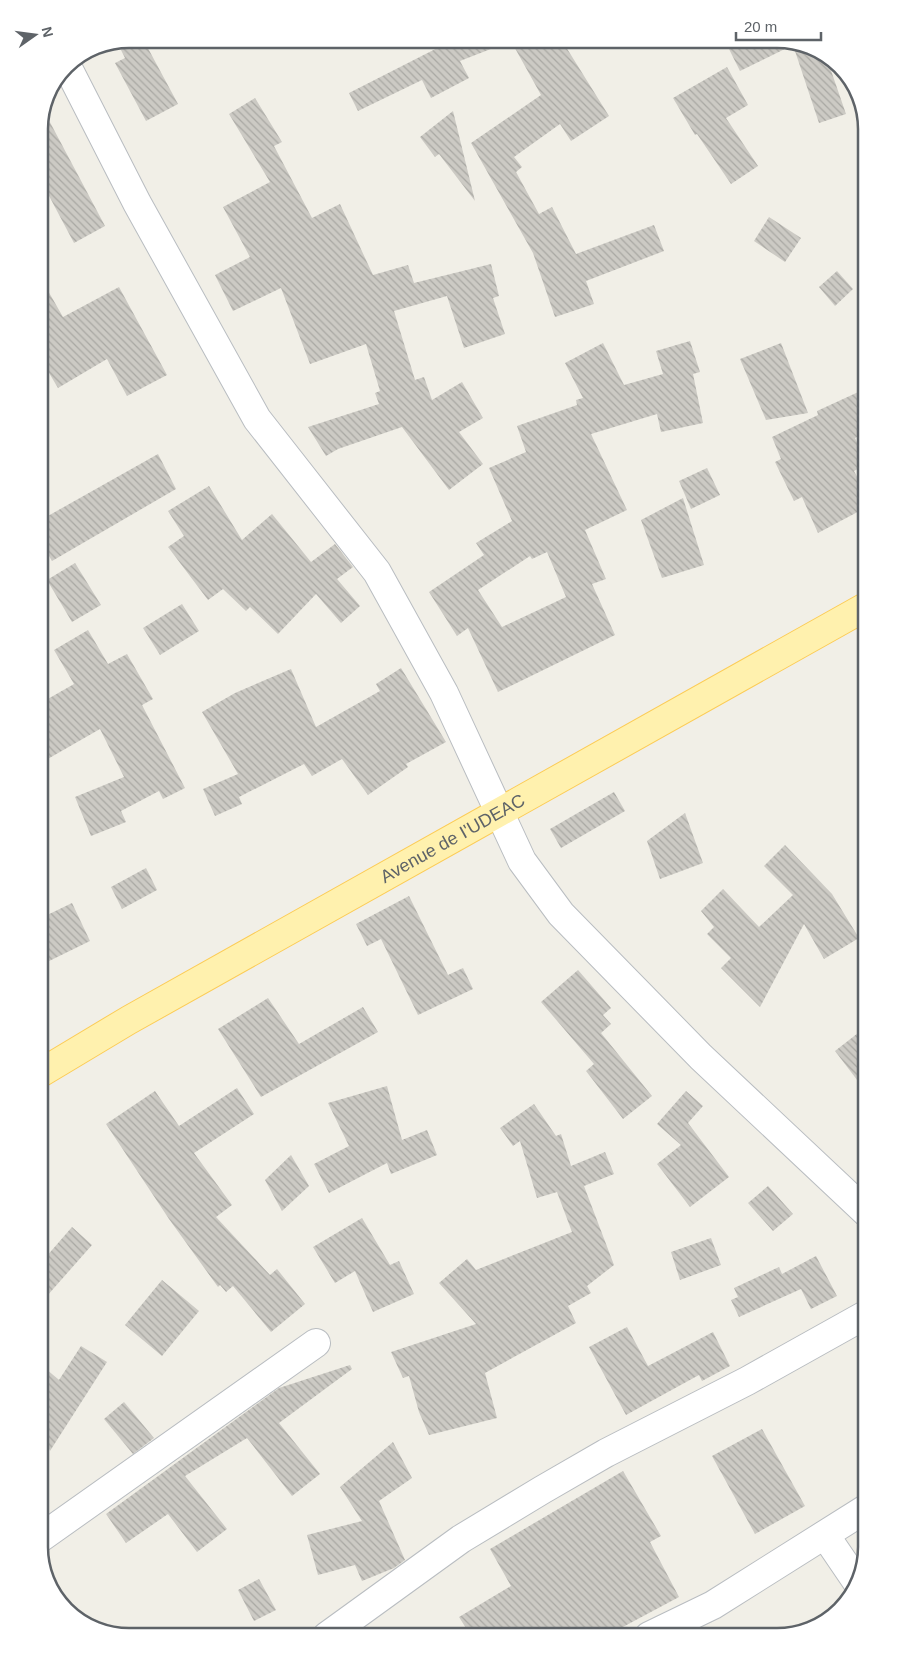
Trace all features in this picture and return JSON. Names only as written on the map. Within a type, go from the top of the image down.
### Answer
[{"type":"main road","name":"Avenue de I'UDEAC","points":[[48,1069],[129,1020],[858,611]]},
{"type":"street","points":[[70,73],[137,203],[256,419],[377,572],[444,693],[522,861],[561,914],[701,1057],[858,1205]]},
{"type":"street","points":[[339,1627],[462,1539],[542,1490],[606,1453],[747,1381],[858,1319]]},
{"type":"street","points":[[48,1533],[316,1343]]},
{"type":"street","points":[[666,1628],[713,1605],[858,1514]]},
{"type":"street","points":[[825,1535],[853,1576]]},
{"type":"building","points":[[120,48],[148,48],[178,104],[146,121],[115,63],[125,58]]},
{"type":"building","points":[[437,48],[493,48],[460,61],[469,78],[431,98],[422,80],[358,111],[349,93]]},
{"type":"building","points":[[515,48],[567,48],[609,116],[571,141],[560,124],[514,157],[522,167],[516,172],[539,214],[552,207],[576,254],[654,225],[664,251],[586,281],[594,304],[555,317],[533,253],[471,143],[541,95]]},
{"type":"building","points":[[728,48],[786,48],[740,71]]},
{"type":"building","points":[[794,49],[813,56],[830,67],[846,114],[819,123]]},
{"type":"building","points":[[727,67],[748,105],[726,118],[758,166],[731,184],[697,134],[695,135],[673,98]]},
{"type":"building","points":[[255,98],[282,142],[274,146],[312,218],[340,204],[373,275],[408,265],[414,283],[491,264],[499,296],[493,298],[505,334],[464,348],[447,296],[394,311],[415,380],[424,377],[432,400],[462,382],[483,418],[459,432],[483,464],[449,490],[402,427],[338,449],[326,456],[308,427],[379,404],[375,393],[380,391],[366,344],[310,364],[281,288],[233,311],[215,275],[250,257],[223,207],[270,182],[229,114]]},
{"type":"building","points":[[453,111],[475,201],[439,154],[435,157],[420,137]]},
{"type":"building","points":[[48,119],[105,226],[74,243],[48,194]]},
{"type":"building","points":[[769,217],[801,238],[785,262],[754,241]]},
{"type":"building","points":[[837,271],[853,289],[835,306],[819,287]]},
{"type":"building","points":[[119,287],[167,375],[127,396],[107,359],[58,388],[48,371],[48,291],[63,317]]},
{"type":"building","points":[[690,341],[700,372],[693,374],[703,423],[661,432],[657,414],[591,434],[627,510],[585,530],[606,579],[592,584],[615,635],[498,692],[468,628],[457,636],[429,592],[484,555],[476,543],[512,521],[489,468],[526,452],[517,426],[577,405],[576,400],[583,398],[565,363],[603,343],[624,385],[663,374],[656,351]],"holes":[[[547,552],[566,597],[502,627],[478,590],[530,556],[532,559]]]},
{"type":"building","points":[[781,343],[808,413],[766,420],[740,359]]},
{"type":"building","points":[[858,392],[858,437],[855,438],[858,444],[858,469],[854,471],[858,479],[858,512],[818,533],[802,497],[794,501],[775,462],[781,459],[772,437],[818,415],[817,411]]},
{"type":"building","points":[[158,454],[176,489],[52,561],[48,554],[48,516]]},
{"type":"building","points":[[707,468],[720,495],[691,509],[679,481]]},
{"type":"building","points":[[209,486],[242,540],[272,514],[311,562],[335,544],[353,567],[337,579],[360,606],[341,623],[316,594],[278,634],[250,607],[246,611],[223,589],[208,600],[168,547],[184,536],[168,511]]},
{"type":"building","points":[[683,498],[704,565],[662,578],[641,520]]},
{"type":"building","points":[[75,563],[101,605],[72,622],[48,579]]},
{"type":"building","points":[[182,604],[199,631],[160,655],[143,628]]},
{"type":"building","points":[[88,630],[108,664],[127,654],[153,699],[142,705],[185,788],[163,799],[159,791],[121,811],[126,822],[91,836],[75,797],[124,777],[100,729],[48,759],[48,699],[74,684],[54,650]]},
{"type":"building","points":[[401,668],[446,742],[406,764],[408,767],[368,795],[342,759],[312,776],[304,764],[239,797],[242,804],[215,816],[203,789],[238,774],[202,712],[235,693],[291,669],[316,727],[380,691],[376,684]]},
{"type":"building","points":[[614,792],[625,811],[561,848],[550,829]]},
{"type":"building","points":[[685,813],[703,863],[660,879],[647,841]]},
{"type":"building","points":[[785,845],[832,894],[858,939],[824,959],[804,924],[760,1007],[721,968],[731,958],[707,934],[714,927],[701,911],[723,889],[759,927],[793,895],[764,866]]},
{"type":"building","points":[[146,868],[157,890],[122,909],[111,887]]},
{"type":"building","points":[[409,896],[448,975],[463,968],[473,989],[418,1015],[381,939],[367,946],[356,924]]},
{"type":"building","points":[[72,903],[90,941],[48,962],[48,915]]},
{"type":"building","points":[[578,970],[611,1008],[603,1015],[611,1024],[601,1033],[652,1096],[623,1119],[586,1071],[594,1064],[541,1002]]},
{"type":"building","points":[[268,998],[299,1044],[363,1007],[378,1032],[261,1097],[218,1029]]},
{"type":"building","points":[[858,1033],[858,1081],[835,1051]]},
{"type":"building","points":[[387,1086],[402,1140],[427,1130],[437,1155],[391,1174],[387,1163],[329,1193],[314,1164],[349,1146],[328,1103]]},
{"type":"building","points":[[237,1088],[254,1114],[194,1153],[232,1205],[216,1217],[270,1275],[277,1269],[305,1304],[271,1332],[233,1286],[226,1292],[220,1285],[218,1287],[169,1219],[106,1124],[155,1091],[179,1126]]},
{"type":"building","points":[[686,1091],[703,1106],[688,1123],[729,1177],[690,1207],[657,1164],[681,1145],[657,1124]]},
{"type":"building","points":[[534,1104],[556,1136],[561,1134],[571,1166],[605,1152],[614,1174],[584,1186],[614,1265],[587,1286],[591,1293],[568,1306],[576,1323],[485,1373],[497,1418],[429,1435],[419,1412],[409,1376],[403,1378],[391,1352],[476,1324],[439,1283],[467,1259],[476,1270],[572,1232],[557,1192],[537,1198],[520,1141],[513,1146],[500,1128]]},
{"type":"building","points":[[291,1155],[309,1186],[282,1211],[265,1180]]},
{"type":"building","points":[[768,1186],[793,1214],[773,1231],[748,1203]]},
{"type":"building","points":[[362,1218],[390,1265],[399,1261],[414,1294],[373,1312],[355,1271],[335,1283],[313,1247]]},
{"type":"building","points":[[72,1227],[92,1245],[48,1295],[48,1255]]},
{"type":"building","points":[[711,1238],[721,1265],[680,1280],[671,1252]]},
{"type":"building","points":[[816,1256],[837,1296],[811,1309],[801,1289],[739,1317],[731,1300],[738,1297],[734,1288],[779,1267],[782,1274]]},
{"type":"building","points":[[162,1280],[199,1311],[162,1356],[125,1325]]},
{"type":"building","points":[[627,1327],[648,1366],[713,1332],[730,1366],[702,1381],[699,1375],[626,1415],[589,1347]]},
{"type":"building","points":[[81,1346],[107,1362],[50,1451],[48,1446],[48,1371],[59,1380]]},
{"type":"building","points":[[350,1365],[352,1369],[279,1423],[320,1474],[292,1496],[247,1438],[185,1476],[227,1529],[197,1552],[168,1514],[126,1543],[106,1514],[279,1388]]},
{"type":"building","points":[[124,1402],[154,1438],[133,1454],[104,1419]]},
{"type":"building","points":[[762,1429],[805,1506],[755,1534],[712,1456]]},
{"type":"building","points":[[393,1442],[412,1478],[379,1501],[405,1560],[394,1568],[362,1581],[355,1565],[318,1575],[307,1535],[362,1521],[340,1487]]},
{"type":"building","points":[[623,1471],[661,1536],[650,1542],[679,1597],[621,1628],[466,1628],[459,1617],[511,1586],[490,1549]]},
{"type":"building","points":[[259,1579],[276,1610],[254,1621],[238,1590]]}]
